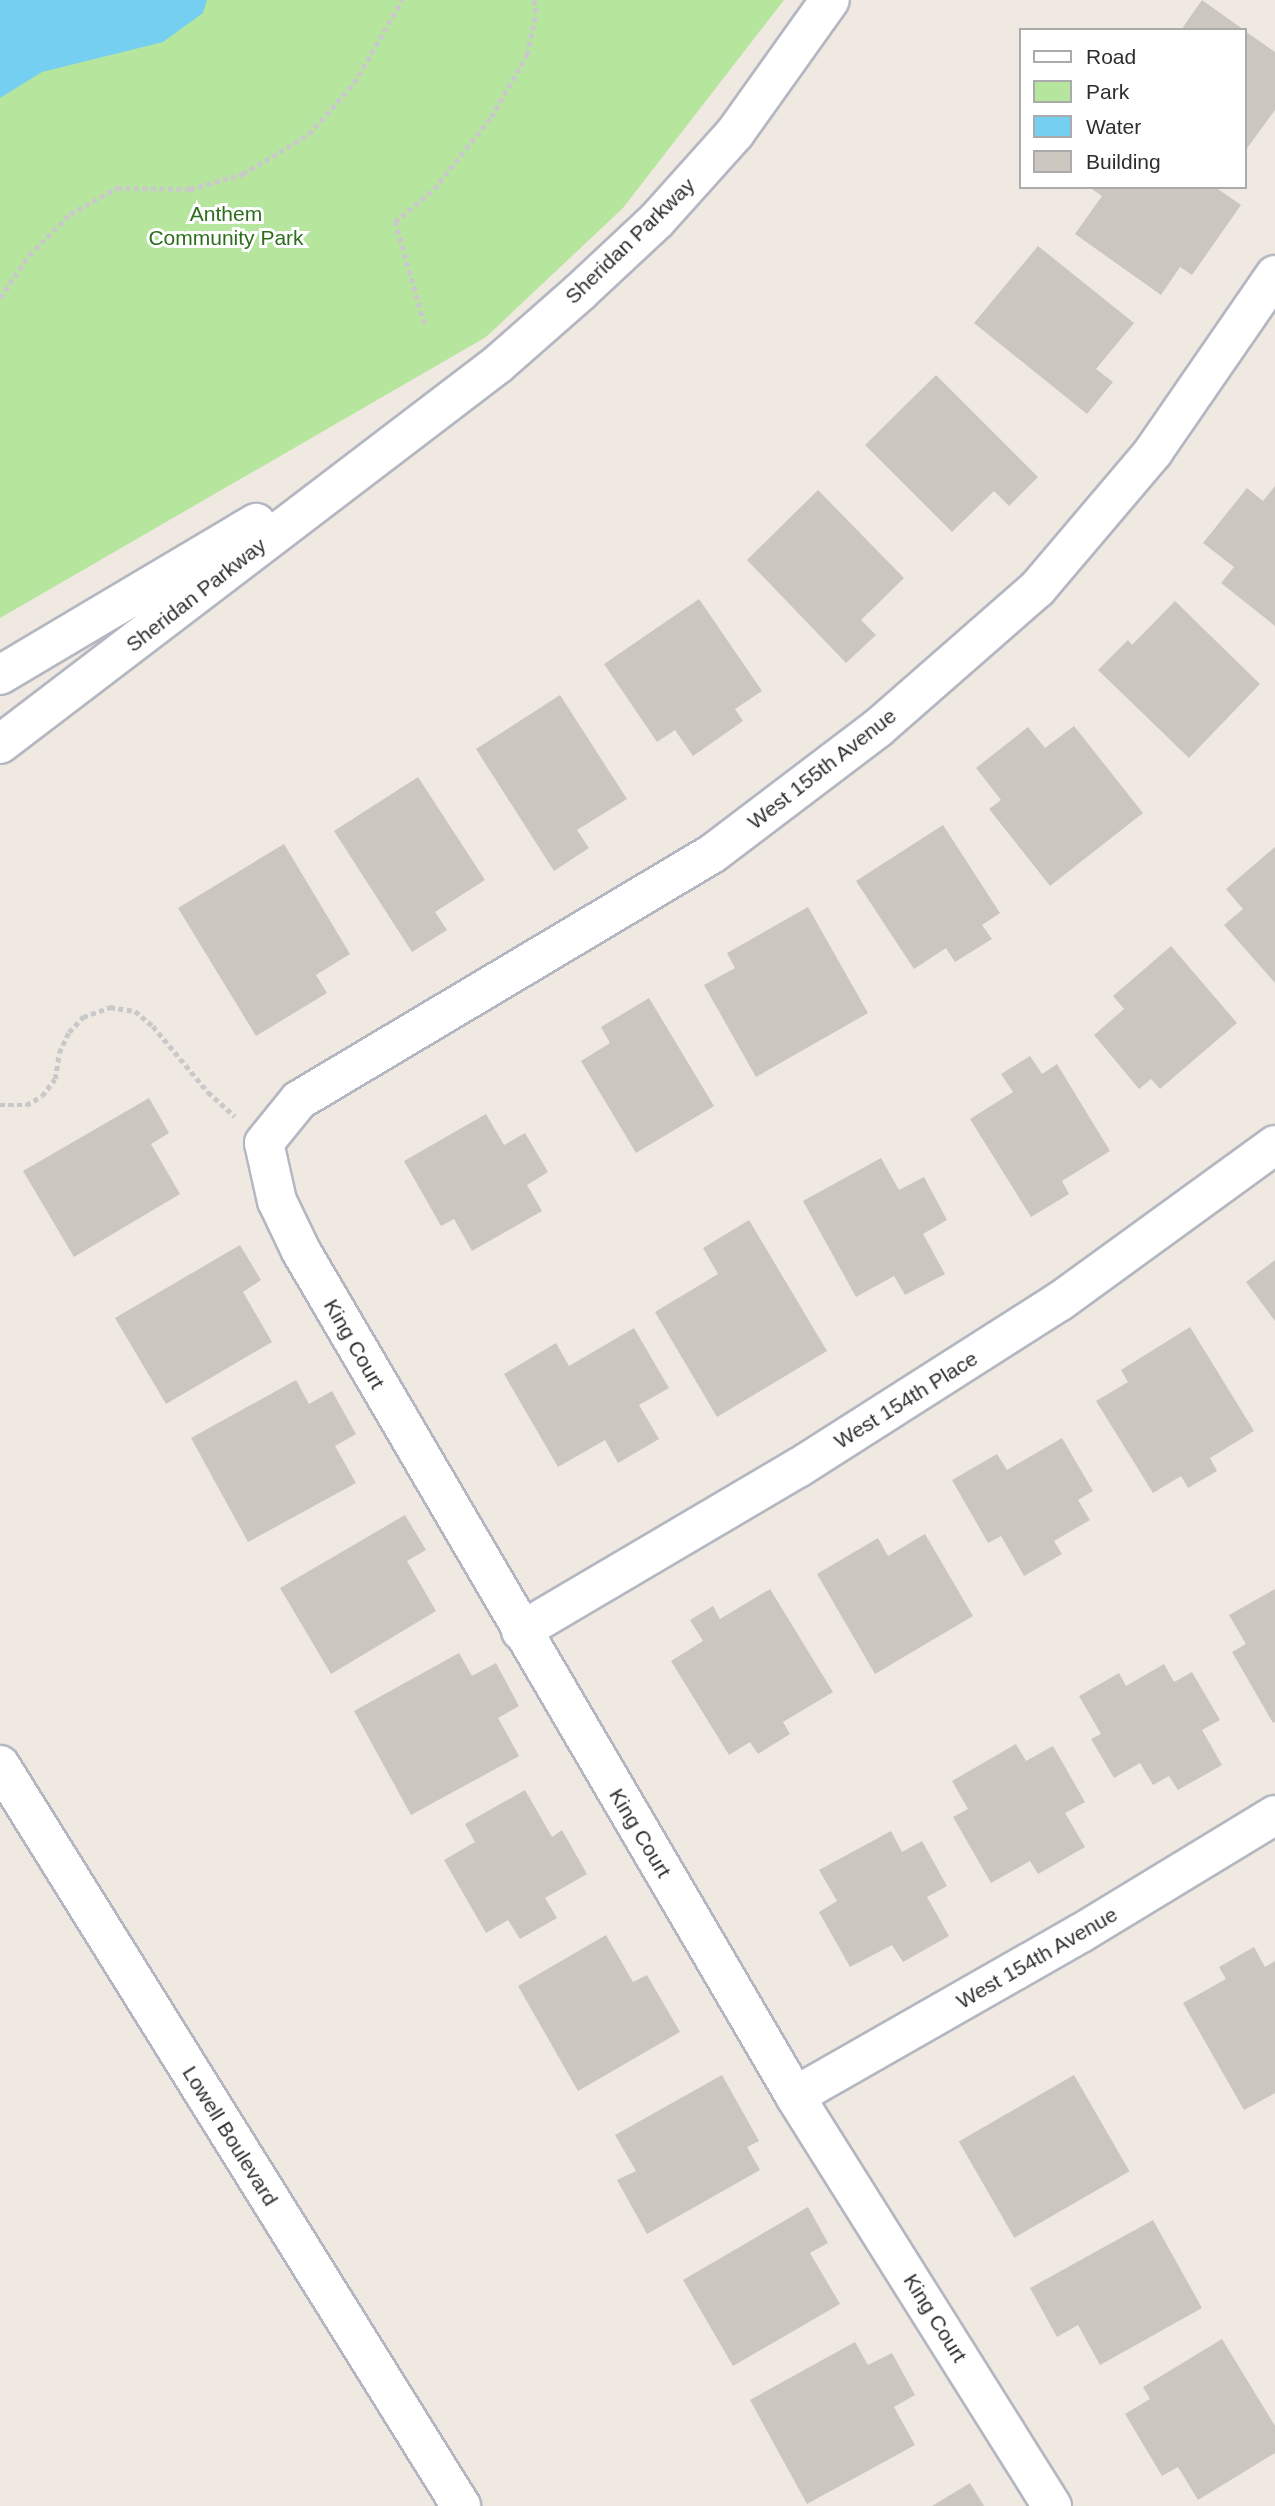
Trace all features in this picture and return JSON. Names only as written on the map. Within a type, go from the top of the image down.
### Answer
[{"type":"street","name":"Sheridan Parkway","points":[[0,744],[166,620],[390,444],[496,365],[657,220],[735,134],[830,0]]},
{"type":"street","name":"West 155th Avenue","points":[[264,1143],[299,1100],[712,853],[878,728],[1037,590],[1153,452],[1275,275]]},
{"type":"street","name":"Sheridan Parkway","points":[[0,676],[390,444]]},
{"type":"street","name":"King Court","points":[[264,1143],[277,1200],[300,1251],[796,2096],[1052,2506]]},
{"type":"street","name":"West 154th Place","points":[[521,1631],[798,1468],[1059,1302],[1275,1146]]},
{"type":"street","name":"Lowell Boulevard","points":[[0,1765],[461,2506]]},
{"type":"street","name":"West 154th Avenue","points":[[796,2096],[1081,1933],[1275,1815]]},
{"type":"path","points":[[0,298],[29,254],[69,214],[117,188],[190,190],[243,174],[309,134],[354,83],[402,0]]},
{"type":"path","points":[[424,324],[396,222],[434,189],[491,117],[527,55],[536,12],[534,0]]},
{"type":"path","points":[[0,1105],[26,1105],[42,1097],[55,1079],[59,1053],[68,1032],[83,1017],[110,1007],[135,1010],[153,1026],[208,1092],[264,1143]]},
{"type":"green space","name":"Anthem Community Park","points":[[0,0],[784,0],[623,208],[486,337],[0,618]]},
{"type":"water","points":[[0,0],[207,0],[203,13],[163,42],[42,72],[0,98]]},
{"type":"building","points":[[1202,0],[1241,28],[1182,28]]},
{"type":"building","points":[[1247,32],[1275,52],[1275,110],[1247,148]]},
{"type":"building","points":[[1092,189],[1218,189],[1241,205],[1192,275],[1180,267],[1161,295],[1075,234],[1102,196]]},
{"type":"building","points":[[1038,246],[1134,323],[1096,369],[1113,382],[1087,414],[974,323]]},
{"type":"building","points":[[936,375],[1038,477],[1009,506],[994,491],[952,532],[865,445]]},
{"type":"building","points":[[1275,486],[1275,626],[1221,583],[1234,567],[1203,543],[1247,488],[1263,501]]},
{"type":"building","points":[[818,490],[904,578],[861,620],[876,635],[846,663],[747,560]]},
{"type":"building","points":[[699,599],[762,691],[735,709],[743,721],[693,756],[675,730],[657,742],[604,664]]},
{"type":"building","points":[[1175,601],[1260,684],[1189,758],[1098,670],[1128,640],[1132,645]]},
{"type":"building","points":[[560,695],[627,799],[577,830],[589,848],[554,871],[476,749]]},
{"type":"building","points":[[1074,726],[1143,813],[1050,886],[989,809],[1001,800],[976,768],[1028,727],[1045,748]]},
{"type":"building","points":[[418,777],[485,880],[435,912],[447,930],[412,952],[334,831]]},
{"type":"building","points":[[943,825],[1000,913],[982,925],[992,939],[955,962],[946,948],[914,969],[856,881]]},
{"type":"building","points":[[284,844],[350,954],[316,975],[327,993],[256,1036],[178,908]]},
{"type":"building","points":[[1275,847],[1275,983],[1224,925],[1243,909],[1226,889]]},
{"type":"building","points":[[808,907],[868,1013],[756,1077],[704,985],[735,968],[727,953]]},
{"type":"building","points":[[1171,946],[1237,1023],[1160,1089],[1151,1079],[1139,1089],[1094,1035],[1124,1009],[1113,996]]},
{"type":"building","points":[[649,998],[714,1106],[636,1153],[581,1061],[610,1043],[601,1027]]},
{"type":"building","points":[[1030,1056],[1042,1074],[1057,1064],[1110,1151],[1062,1181],[1069,1194],[1031,1217],[970,1119],[1013,1092],[1001,1074]]},
{"type":"building","points":[[149,1098],[169,1133],[151,1144],[180,1194],[74,1257],[23,1171]]},
{"type":"building","points":[[486,1114],[504,1145],[525,1133],[548,1172],[527,1185],[542,1211],[472,1251],[454,1219],[441,1226],[404,1161]]},
{"type":"building","points":[[881,1158],[899,1190],[924,1177],[947,1220],[923,1234],[945,1274],[905,1295],[894,1276],[856,1297],[803,1201]]},
{"type":"building","points":[[749,1220],[827,1351],[717,1417],[655,1312],[718,1274],[703,1248]]},
{"type":"building","points":[[240,1245],[261,1280],[243,1292],[272,1342],[166,1404],[115,1318]]},
{"type":"building","points":[[1275,1260],[1275,1321],[1246,1282]]},
{"type":"building","points":[[1190,1327],[1254,1431],[1210,1458],[1217,1471],[1188,1488],[1181,1476],[1153,1493],[1096,1401],[1128,1382],[1121,1370]]},
{"type":"building","points":[[634,1328],[669,1388],[639,1405],[659,1439],[618,1463],[605,1440],[558,1467],[504,1374],[556,1343],[569,1366]]},
{"type":"building","points":[[296,1380],[309,1404],[332,1391],[356,1434],[335,1446],[356,1483],[248,1542],[191,1438]]},
{"type":"building","points":[[1062,1438],[1093,1491],[1078,1500],[1090,1520],[1054,1541],[1062,1554],[1024,1576],[1001,1536],[988,1543],[952,1480],[997,1454],[1007,1470]]},
{"type":"building","points":[[405,1515],[426,1550],[407,1561],[436,1611],[331,1674],[280,1588]]},
{"type":"building","points":[[925,1534],[973,1616],[875,1674],[817,1574],[878,1538],[888,1556]]},
{"type":"building","points":[[770,1589],[833,1692],[783,1722],[790,1734],[758,1754],[750,1742],[729,1755],[671,1661],[703,1641],[690,1620],[713,1606],[720,1619]]},
{"type":"building","points":[[1275,1589],[1273,1723],[1232,1652],[1246,1644],[1229,1615]]},
{"type":"building","points":[[459,1653],[472,1676],[496,1663],[519,1706],[498,1718],[519,1756],[411,1815],[354,1711]]},
{"type":"building","points":[[1164,1664],[1174,1682],[1192,1672],[1220,1720],[1202,1730],[1222,1765],[1178,1790],[1169,1776],[1153,1785],[1140,1763],[1114,1778],[1091,1739],[1101,1734],[1079,1696],[1119,1673],[1126,1686]]},
{"type":"building","points":[[1016,1744],[1026,1761],[1053,1746],[1085,1802],[1065,1813],[1085,1847],[1038,1874],[1030,1861],[991,1883],[953,1817],[968,1809],[952,1781]]},
{"type":"building","points":[[525,1790],[552,1837],[562,1830],[587,1874],[545,1898],[557,1918],[520,1939],[508,1920],[486,1933],[444,1860],[475,1842],[465,1824]]},
{"type":"building","points":[[891,1831],[902,1852],[922,1841],[947,1886],[927,1897],[949,1936],[903,1962],[892,1945],[850,1967],[819,1912],[837,1901],[819,1870]]},
{"type":"building","points":[[606,1935],[633,1982],[647,1975],[680,2032],[578,2091],[518,1986]]},
{"type":"building","points":[[1254,1947],[1265,1967],[1275,1961],[1275,2093],[1244,2110],[1183,2003],[1226,1979],[1219,1967]]},
{"type":"building","points":[[722,2075],[759,2141],[747,2147],[760,2170],[647,2234],[617,2180],[636,2171],[615,2135]]},
{"type":"building","points":[[1074,2075],[1130,2171],[1014,2238],[959,2142]]},
{"type":"building","points":[[808,2207],[828,2243],[810,2253],[840,2304],[733,2366],[683,2280]]},
{"type":"building","points":[[1153,2220],[1202,2308],[1100,2365],[1078,2325],[1057,2337],[1030,2288]]},
{"type":"building","points":[[1222,2339],[1275,2426],[1275,2453],[1198,2500],[1178,2467],[1162,2476],[1125,2414],[1150,2399],[1143,2387]]},
{"type":"building","points":[[855,2342],[868,2365],[892,2353],[915,2395],[894,2407],[915,2445],[807,2504],[750,2400]]},
{"type":"building","points":[[970,2483],[984,2506],[932,2506]]}]
